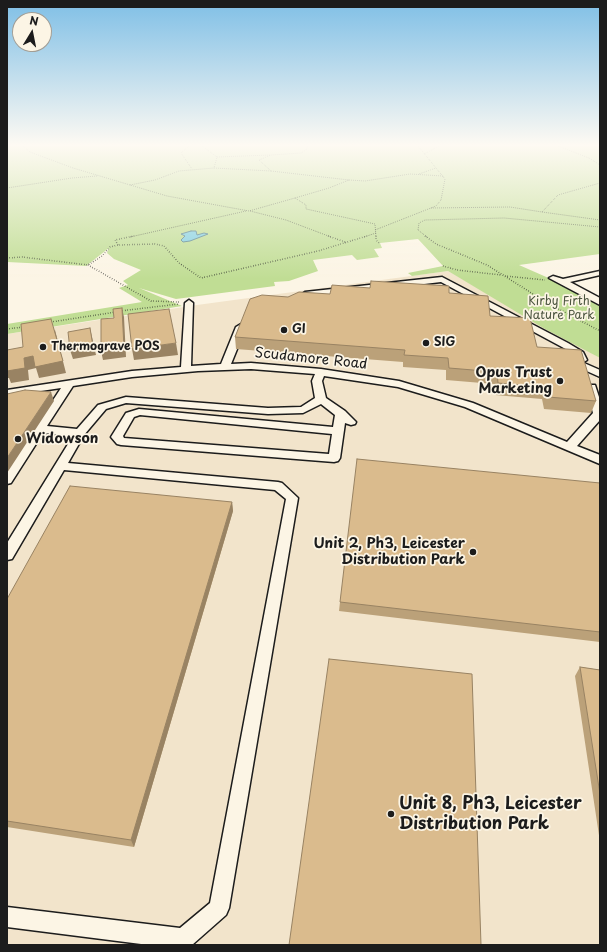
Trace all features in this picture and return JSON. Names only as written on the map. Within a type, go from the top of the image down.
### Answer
[{"type":"street","points":[[557,280],[600,273]]},
{"type":"street","points":[[294,296],[442,279],[580,354],[599,414],[569,447]]},
{"type":"street","points":[[557,280],[600,302]]},
{"type":"street","points":[[186,369],[189,303]]},
{"type":"street","points":[[225,367],[245,317]]},
{"type":"street","name":"Scudamore Road","points":[[7,393],[132,374],[186,369],[251,366],[321,372],[399,384],[462,403],[600,460]]},
{"type":"street","points":[[584,366],[600,374]]},
{"type":"street","points":[[321,372],[317,381],[321,399],[351,422]]},
{"type":"street","points":[[7,480],[69,384]]},
{"type":"street","points":[[7,555],[80,433],[102,407],[126,400],[268,411],[303,410],[321,399]]},
{"type":"street","points":[[286,426],[292,410]]},
{"type":"street","points":[[338,431],[139,412],[130,415],[117,437],[121,441],[334,458],[341,413]]},
{"type":"street","points":[[40,429],[80,433]]},
{"type":"street","points":[[7,917],[184,939],[218,908],[292,498],[278,486],[60,466]]},
{"type":"path","points":[[148,190],[167,196],[249,211],[286,220],[345,243]]},
{"type":"path","points":[[118,244],[115,240],[249,211],[321,190]]},
{"type":"path","points":[[375,230],[436,206],[441,200],[443,190]]},
{"type":"path","points":[[542,212],[558,195],[574,190]]},
{"type":"path","points":[[294,198],[306,205],[306,209],[375,224],[376,240],[379,243]]},
{"type":"path","points":[[431,208],[510,207],[600,220]]},
{"type":"path","points":[[600,227],[504,218],[425,220],[419,223],[418,230],[436,244],[487,265],[549,304],[600,331]]},
{"type":"path","points":[[88,264],[98,260],[110,248],[118,244],[155,244],[164,246],[179,263],[201,278],[318,251],[376,233]]},
{"type":"path","points":[[7,258],[22,257],[88,264],[151,301],[189,303]]},
{"type":"path","points":[[443,266],[457,270],[552,281],[557,280]]},
{"type":"path","points":[[45,323],[99,314],[189,303]]},
{"type":"path","points":[[7,329],[30,326]]},
{"type":"shaded area","points":[[448,271],[600,358],[600,945],[7,945],[7,334],[197,305]]},
{"type":"green space","name":"Kirby Firth Nature Park","points":[[7,190],[600,190],[600,254],[519,265],[600,302],[600,358],[545,329],[448,271],[412,276],[408,273],[443,266],[418,239],[380,243],[382,248],[374,249],[379,257],[357,260],[352,255],[313,260],[318,271],[289,281],[274,282],[275,286],[176,299],[139,288],[182,306],[7,334],[7,324],[142,302],[119,288],[128,285],[123,281],[141,270],[114,259],[107,253],[109,248],[86,266],[7,262]]},
{"type":"water","points":[[196,231],[197,235],[204,233],[208,234],[183,242],[181,240],[185,236],[181,234]]},
{"type":"building","points":[[371,281],[449,286],[449,293],[488,296],[490,316],[530,318],[537,347],[581,350],[596,401],[548,397],[545,387],[498,383],[497,372],[449,368],[448,358],[404,355],[405,350],[235,337],[250,299],[262,295],[288,297],[299,292],[330,294],[332,285],[370,288]]},
{"type":"building","points":[[122,308],[124,348],[101,351],[101,319],[114,318],[113,309]]},
{"type":"building","points":[[169,309],[176,343],[132,349],[128,314]]},
{"type":"building","name":"Thermograve POS","points":[[51,319],[63,361],[35,367],[33,356],[24,358],[25,368],[7,371],[7,350],[23,347],[21,324]]},
{"type":"building","points":[[90,328],[93,346],[70,350],[68,332]]},
{"type":"building","name":"Widowson","points":[[25,390],[51,392],[7,458],[7,394]]},
{"type":"building","name":"Unit 2, Ph3, Leicester Distribution Park","points":[[357,459],[600,483],[600,632],[340,602]]},
{"type":"building","points":[[70,486],[232,502],[131,840],[7,821],[7,599]]},
{"type":"building","name":"Unit 8, Ph3, Leicester Distribution Park","points":[[329,659],[472,674],[481,945],[289,945]]},
{"type":"building","points":[[580,667],[600,670],[600,794]]},
{"type":"place","name":"GI","points":[[284,330]]},
{"type":"place","name":"SIG","points":[[426,343]]},
{"type":"place","name":"Thermograve POS","points":[[43,347]]},
{"type":"place","name":"Opus Trust Marketing","points":[[560,381]]},
{"type":"place","name":"Widowson","points":[[18,439]]},
{"type":"place","name":"Unit 2, Ph3, Leicester Distribution Park","points":[[473,552]]},
{"type":"place","name":"Unit 8, Ph3, Leicester Distribution Park","points":[[391,814]]}]
